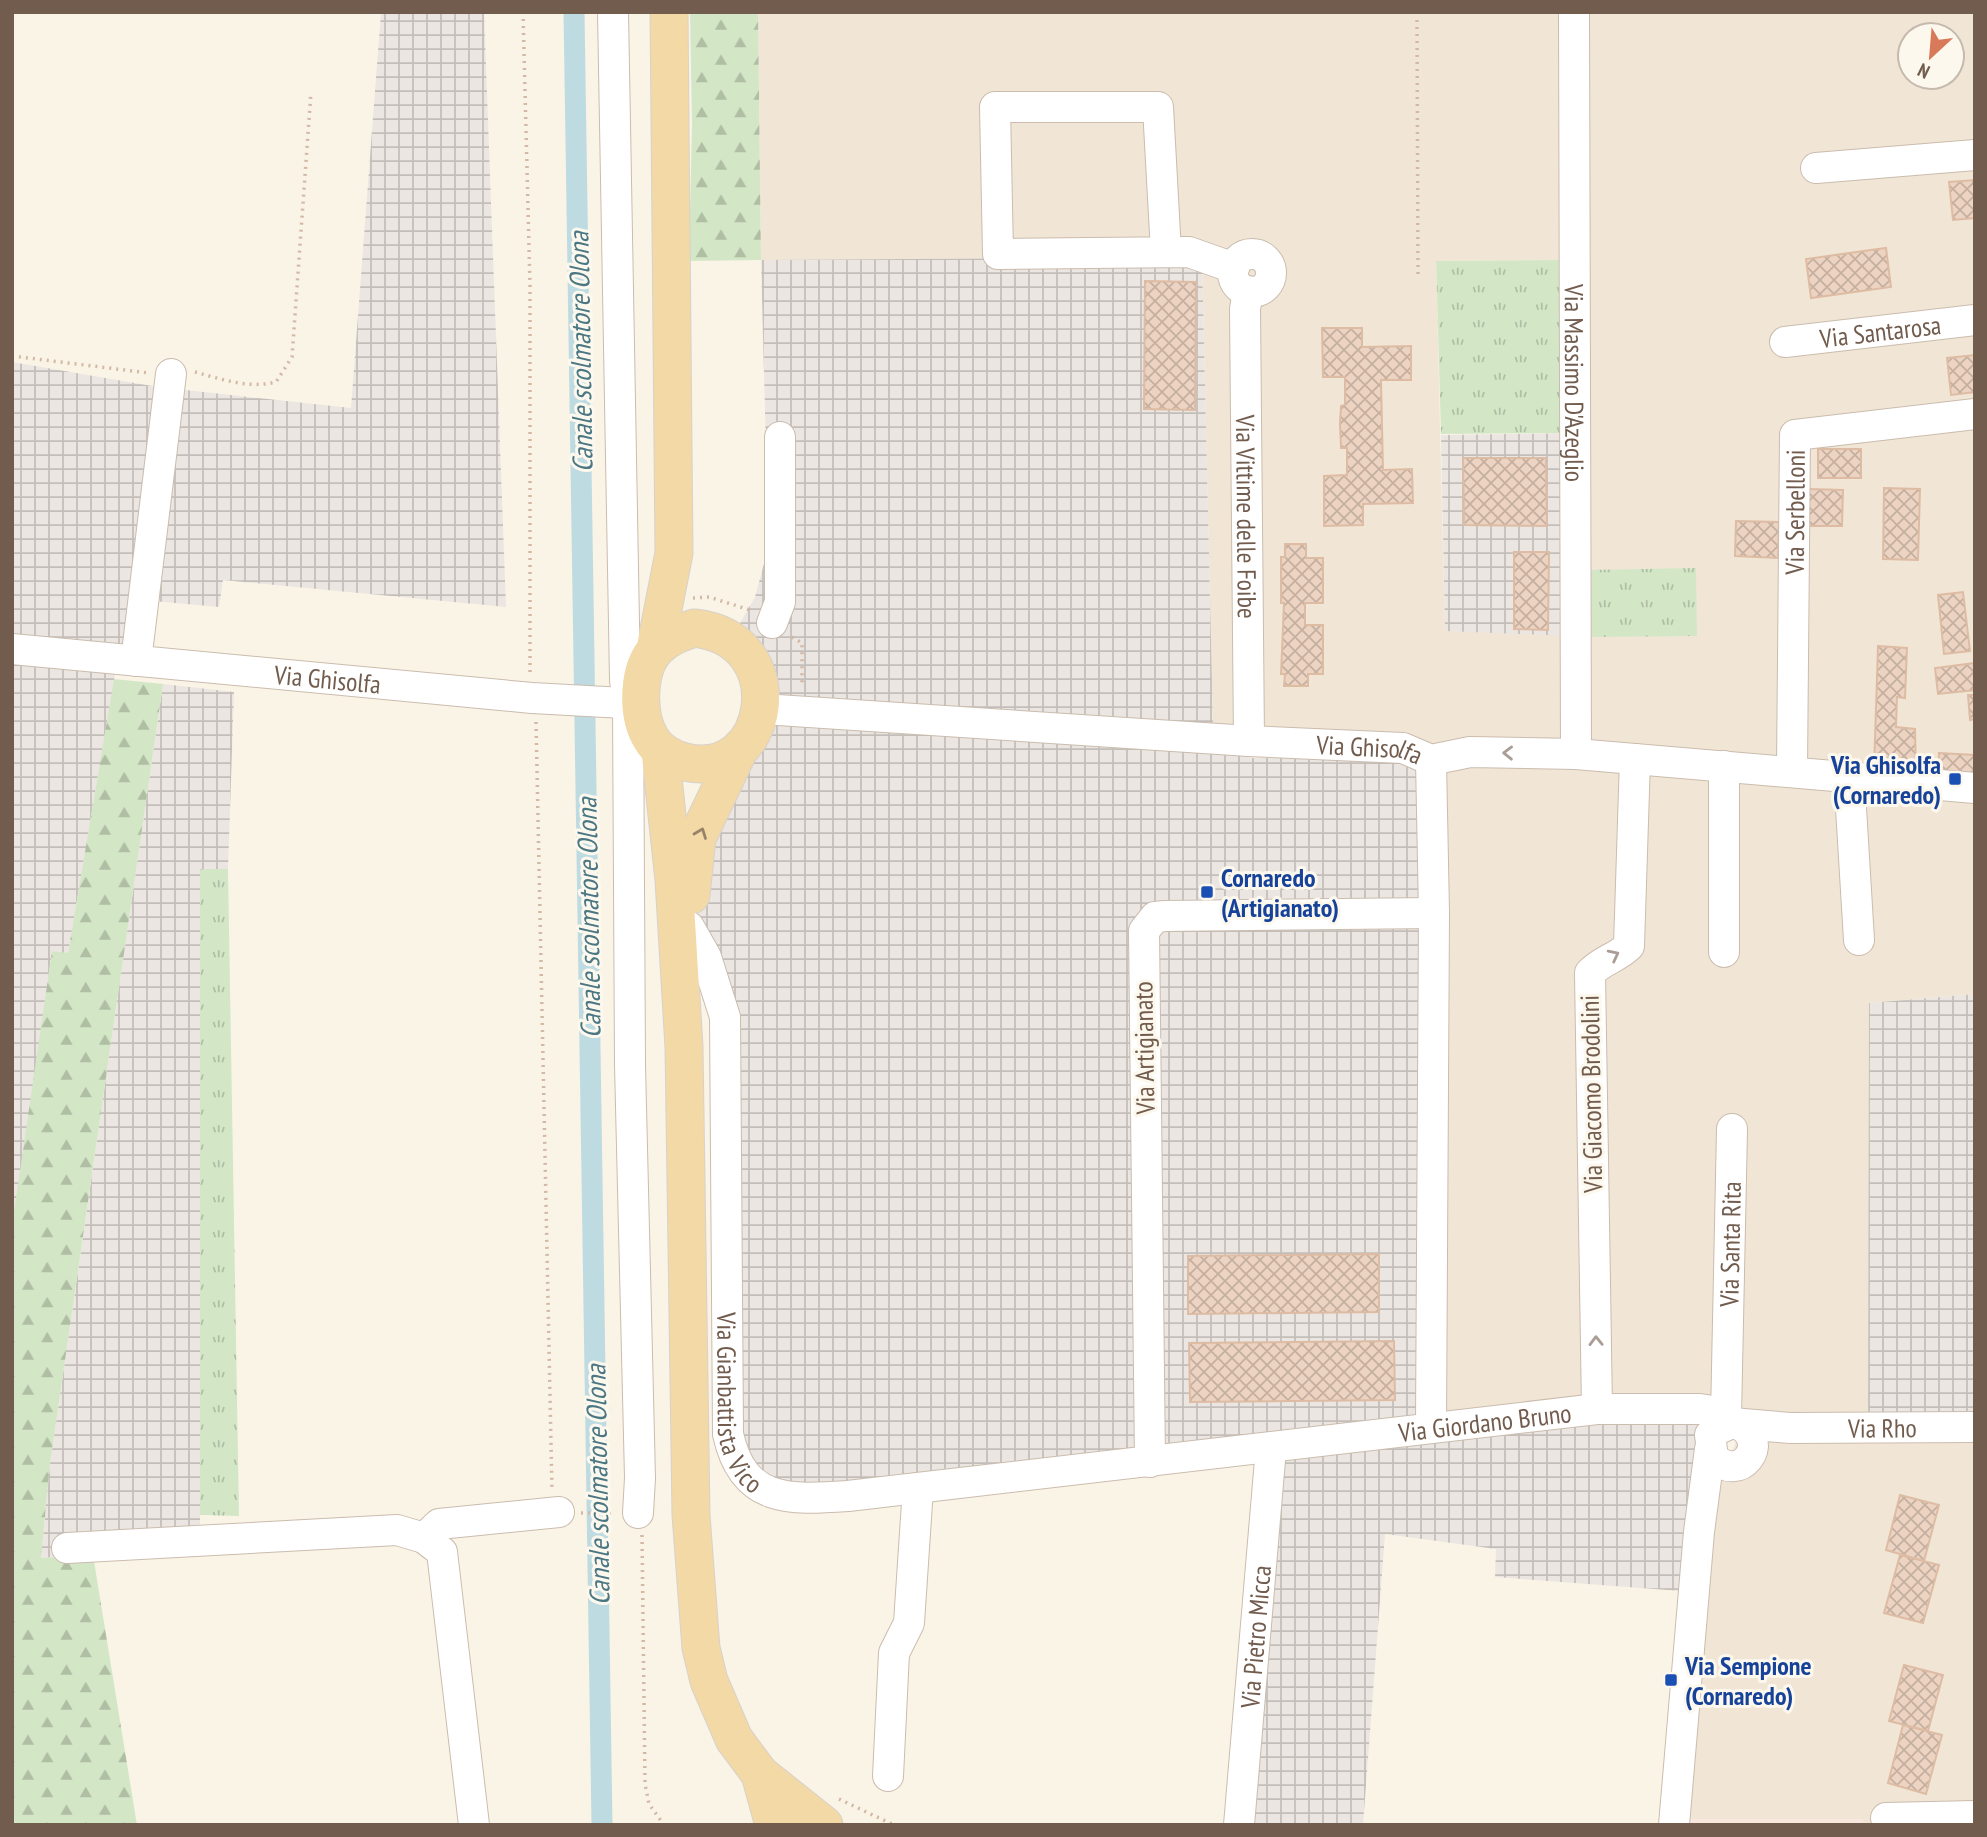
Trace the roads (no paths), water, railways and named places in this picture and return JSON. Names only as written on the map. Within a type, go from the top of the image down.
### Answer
[{"type":"main road","points":[[669,12],[674,553],[655,650],[627,704],[660,750],[677,760],[696,765],[714,763],[738,752]]},
{"type":"main road","points":[[674,553],[695,607],[758,673],[762,709],[697,838],[689,926],[684,1047]]},
{"type":"main road","points":[[655,650],[674,635],[694,628],[736,647]]},
{"type":"main road","points":[[660,750],[674,880],[684,1047],[691,1501],[697,1620],[709,1681],[734,1739],[760,1774],[824,1825]]},
{"type":"main road","points":[[760,1774],[774,1825]]},
{"type":"street","points":[[612,12],[627,704],[629,1513]]},
{"type":"street","name":"Via Massimo D'Azeglio","points":[[1574,12],[1576,754]]},
{"type":"street","points":[[995,107],[1158,107],[1166,252],[998,254],[995,107]]},
{"type":"street","points":[[1816,168],[1975,155]]},
{"type":"street","name":"Via Vittime delle Foibe","points":[[1166,252],[1189,251],[1241,279],[1245,309],[1249,741]]},
{"type":"street","name":"Via Santarosa","points":[[1785,342],[1975,320]]},
{"type":"street","points":[[136,661],[171,374]]},
{"type":"street","name":"Via Serbelloni","points":[[1792,771],[1795,435],[1975,414]]},
{"type":"street","points":[[736,647],[772,623],[780,602],[780,437]]},
{"type":"street","name":"Via Ghisolfa","points":[[12,649],[545,699],[627,704]]},
{"type":"street","name":"Via Ghisolfa","points":[[762,709],[1249,741],[1403,748],[1431,760],[1471,752],[1576,754],[1849,775],[1975,788]]},
{"type":"street","name":"Via Giacomo Brodolini","points":[[1597,1409],[1590,973],[1601,961],[1619,956],[1629,946],[1635,759]]},
{"type":"street","points":[[1431,760],[1434,914],[1431,1426]]},
{"type":"street","points":[[1724,766],[1724,952]]},
{"type":"street","points":[[1849,775],[1859,940]]},
{"type":"street","name":"Via Artigianato","points":[[1150,1462],[1143,944],[1148,923],[1154,917],[1164,916],[1434,914]]},
{"type":"street","name":"Via Gianbattista Vico","points":[[689,926],[706,957],[726,1017],[728,1434],[733,1457],[748,1478],[770,1492],[794,1500],[918,1489],[1271,1448]]},
{"type":"street","name":"Via Santa Rita","points":[[1725,1434],[1732,1129]]},
{"type":"street","name":"Via Giordano Bruno","points":[[1271,1448],[1431,1426],[1597,1409],[1725,1434]]},
{"type":"street","name":"Via Rho","points":[[1725,1434],[1790,1428],[1975,1427]]},
{"type":"street","points":[[1674,1825],[1701,1512],[1713,1485],[1725,1434]]},
{"type":"street","name":"Via Pietro Micca","points":[[1239,1825],[1271,1448]]},
{"type":"street","points":[[888,1776],[894,1653],[909,1623],[918,1489]]},
{"type":"street","points":[[424,1538],[439,1524],[570,1513]]},
{"type":"street","points":[[67,1548],[397,1530],[424,1538],[442,1552],[474,1825]]},
{"type":"street","points":[[1886,1818],[1975,1816]]},
{"type":"waterway","name":"Canale scolmatore Olona","points":[[574,12],[602,1825]]},
{"type":"place","name":"Via Ghisolfa (Cornaredo)","points":[[1955,779]]},
{"type":"place","name":"Cornaredo (Artigianato)","points":[[1207,892]]},
{"type":"place","name":"Via Sempione (Cornaredo)","points":[[1671,1680]]}]
